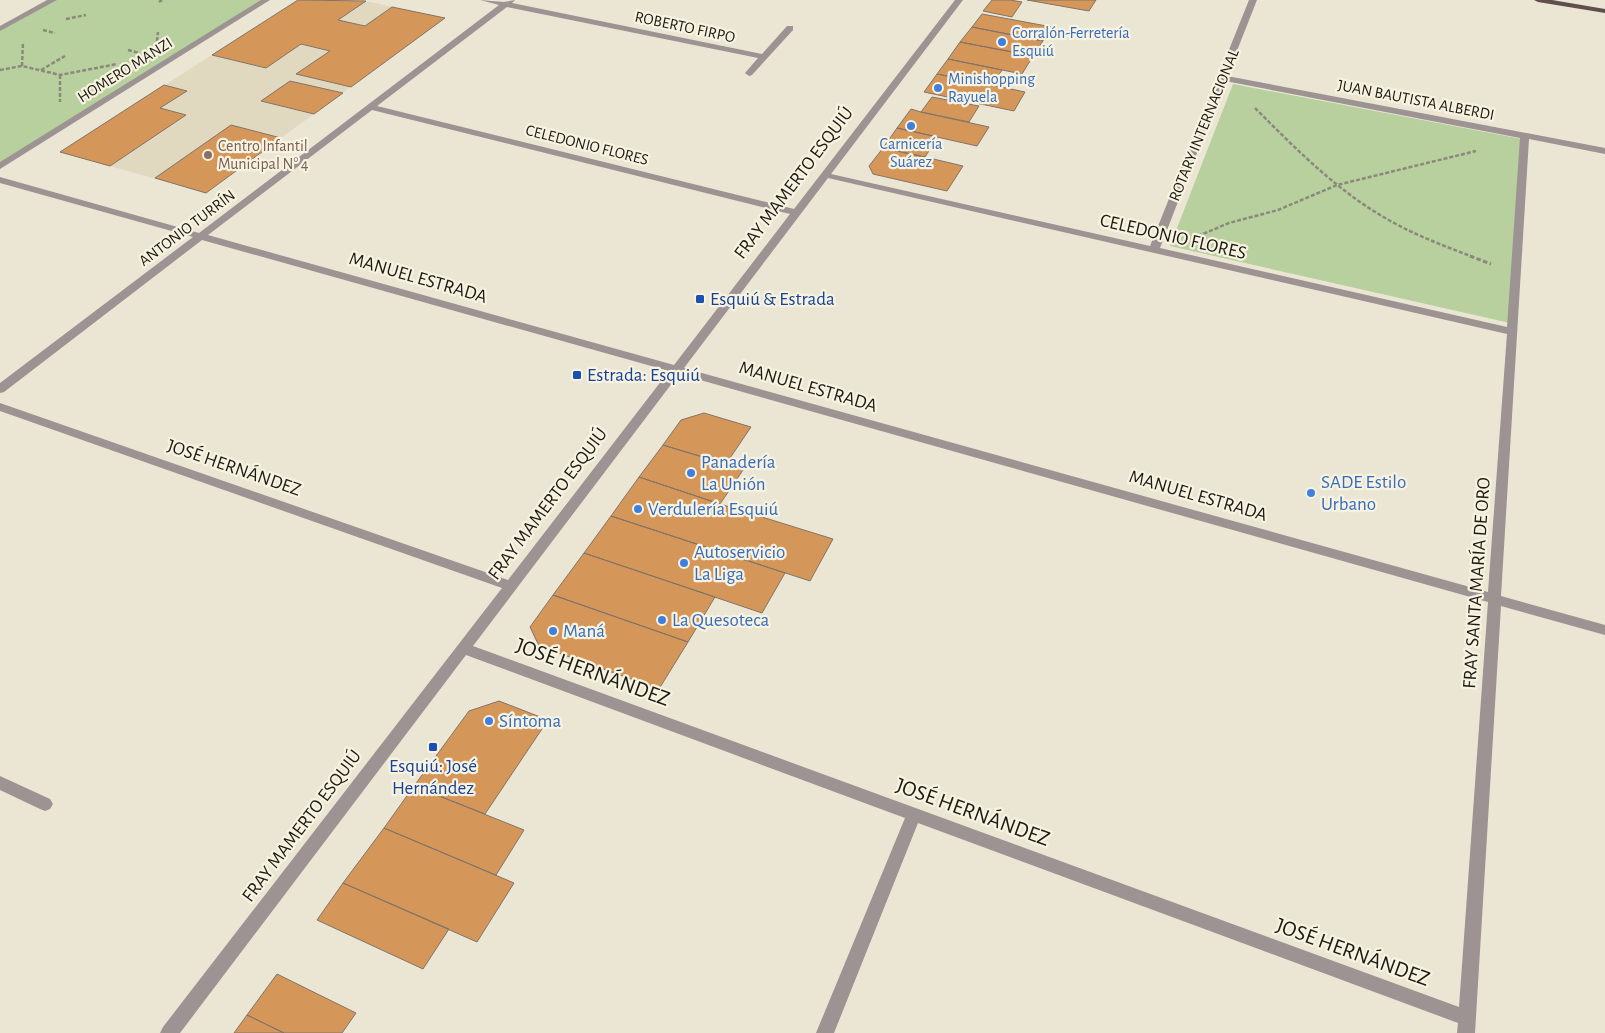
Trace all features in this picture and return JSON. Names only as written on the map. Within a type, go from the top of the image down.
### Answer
[{"type":"main road","points":[[1538,0],[1605,11]]},
{"type":"street","points":[[0,28],[53,0]]},
{"type":"street","name":"HOMERO MANZI","points":[[0,166],[266,0]]},
{"type":"street","name":"ROBERTO FIRPO","points":[[484,0],[508,2],[764,57]]},
{"type":"street","name":"FRAY MAMERTO ESQUIÚ","points":[[169,1033],[959,0]]},
{"type":"street","name":"ROTARY INTERNACIONAL","points":[[1154,250],[1253,0]]},
{"type":"street","name":"ANTONIO TURRÍN","points":[[0,388],[508,2]]},
{"type":"street","points":[[0,20],[11,23]]},
{"type":"street","points":[[749,73],[790,28]]},
{"type":"street","name":"JUAN BAUTISTA ALBERDI","points":[[1222,78],[1605,151]]},
{"type":"street","name":"CELEDONIO FLORES","points":[[370,108],[797,212]]},
{"type":"street","name":"FRAY SANTA MARÍA DE ORO","points":[[1466,1025],[1525,136]]},
{"type":"street","name":"CELEDONIO FLORES","points":[[825,175],[1512,332]]},
{"type":"street","name":"MANUEL ESTRADA","points":[[0,180],[1605,630]]},
{"type":"street","name":"JOSÉ HERNÁNDEZ","points":[[0,407],[510,586]]},
{"type":"street","name":"JOSÉ HERNÁNDEZ","points":[[464,648],[914,815],[1466,1025]]},
{"type":"street","points":[[0,784],[45,804]]},
{"type":"street","points":[[825,1033],[914,815]]},
{"type":"path","points":[[158,2],[162,0]]},
{"type":"path","points":[[22,66],[23,34]]},
{"type":"path","points":[[41,70],[65,56]]},
{"type":"path","points":[[0,70],[22,66],[60,75],[118,64]]},
{"type":"path","points":[[60,75],[60,108]]},
{"type":"path","points":[[1255,108],[1337,185],[1385,218],[1493,264]]},
{"type":"path","points":[[1196,237],[1229,223],[1278,210],[1337,185],[1480,150]]},
{"type":"shaded area","points":[[298,0],[361,0],[445,18],[206,193],[60,152]]},
{"type":"green space","points":[[53,0],[266,0],[0,166],[0,29]]},
{"type":"green space","points":[[1233,84],[1522,139],[1510,323],[1170,246]]},
{"type":"building","points":[[298,0],[366,1],[338,20],[365,26],[392,7],[445,18],[351,87],[296,74],[330,51],[301,44],[266,68],[212,55]]},
{"type":"building","points":[[992,0],[1022,2],[1012,17],[983,11]]},
{"type":"building","points":[[1027,0],[1096,0],[1089,11]]},
{"type":"building","points":[[982,14],[1052,27],[1043,41],[972,27]]},
{"type":"building","name":"Corralón-Ferretería Esquiú","points":[[972,27],[1043,41],[1033,56],[960,42]]},
{"type":"building","points":[[960,42],[1033,56],[1022,74],[948,59]]},
{"type":"building","points":[[948,59],[1002,70],[992,85],[937,74]]},
{"type":"building","points":[[937,74],[1025,92],[1014,111],[924,92]]},
{"type":"building","points":[[290,81],[343,93],[314,114],[261,101]]},
{"type":"building","points":[[164,85],[187,91],[160,108],[186,115],[110,166],[60,152]]},
{"type":"building","points":[[932,97],[979,106],[969,122],[921,112]]},
{"type":"building","points":[[911,109],[989,127],[977,146],[897,128]]},
{"type":"building","points":[[231,125],[281,138],[206,193],[155,178]]},
{"type":"building","points":[[897,128],[938,137],[925,157],[883,148]]},
{"type":"building","points":[[883,148],[963,166],[947,191],[873,174],[869,166]]},
{"type":"building","points":[[704,413],[751,427],[726,464],[663,445],[681,420]]},
{"type":"building","name":"Panadería La Unión","points":[[663,445],[743,470],[720,504],[639,477]]},
{"type":"building","points":[[639,477],[833,539],[810,581],[611,516]]},
{"type":"building","name":"Autoservicio La Liga","points":[[611,516],[785,573],[762,613],[584,553]]},
{"type":"building","name":"La Quesoteca","points":[[584,553],[715,597],[688,642],[553,595]]},
{"type":"building","points":[[553,595],[688,642],[659,689],[539,646],[530,627]]},
{"type":"building","points":[[499,701],[548,720],[485,814],[414,786],[469,711]]},
{"type":"building","points":[[414,786],[524,830],[496,875],[384,828]]},
{"type":"building","points":[[384,828],[514,883],[477,942],[343,883]]},
{"type":"building","points":[[343,883],[449,929],[423,969],[317,920]]},
{"type":"building","points":[[277,974],[356,1013],[342,1033],[284,1033],[247,1015]]},
{"type":"building","points":[[247,1015],[284,1033],[234,1033]]},
{"type":"place","name":"Corralón-Ferretería Esquiú","points":[[1002,42]]},
{"type":"place","name":"Minishopping Rayuela","points":[[938,88]]},
{"type":"place","name":"Carnicería Suárez","points":[[911,126]]},
{"type":"place","name":"Centro Infantil Municipal N° 4","points":[[208,155]]},
{"type":"place","name":"Esquiú & Estrada","points":[[700,299]]},
{"type":"place","name":"Estrada: Esquiú","points":[[577,375]]},
{"type":"place","name":"Panadería La Unión","points":[[691,473]]},
{"type":"place","name":"SADE Estilo Urbano","points":[[1311,493]]},
{"type":"place","name":"Verdulería Esquiú","points":[[638,509]]},
{"type":"place","name":"Autoservicio La Liga","points":[[684,563]]},
{"type":"place","name":"La Quesoteca","points":[[662,620]]},
{"type":"place","name":"Maná","points":[[553,631]]},
{"type":"place","name":"Síntoma","points":[[489,721]]},
{"type":"place","name":"Esquiú: José Hernández","points":[[433,747]]}]
